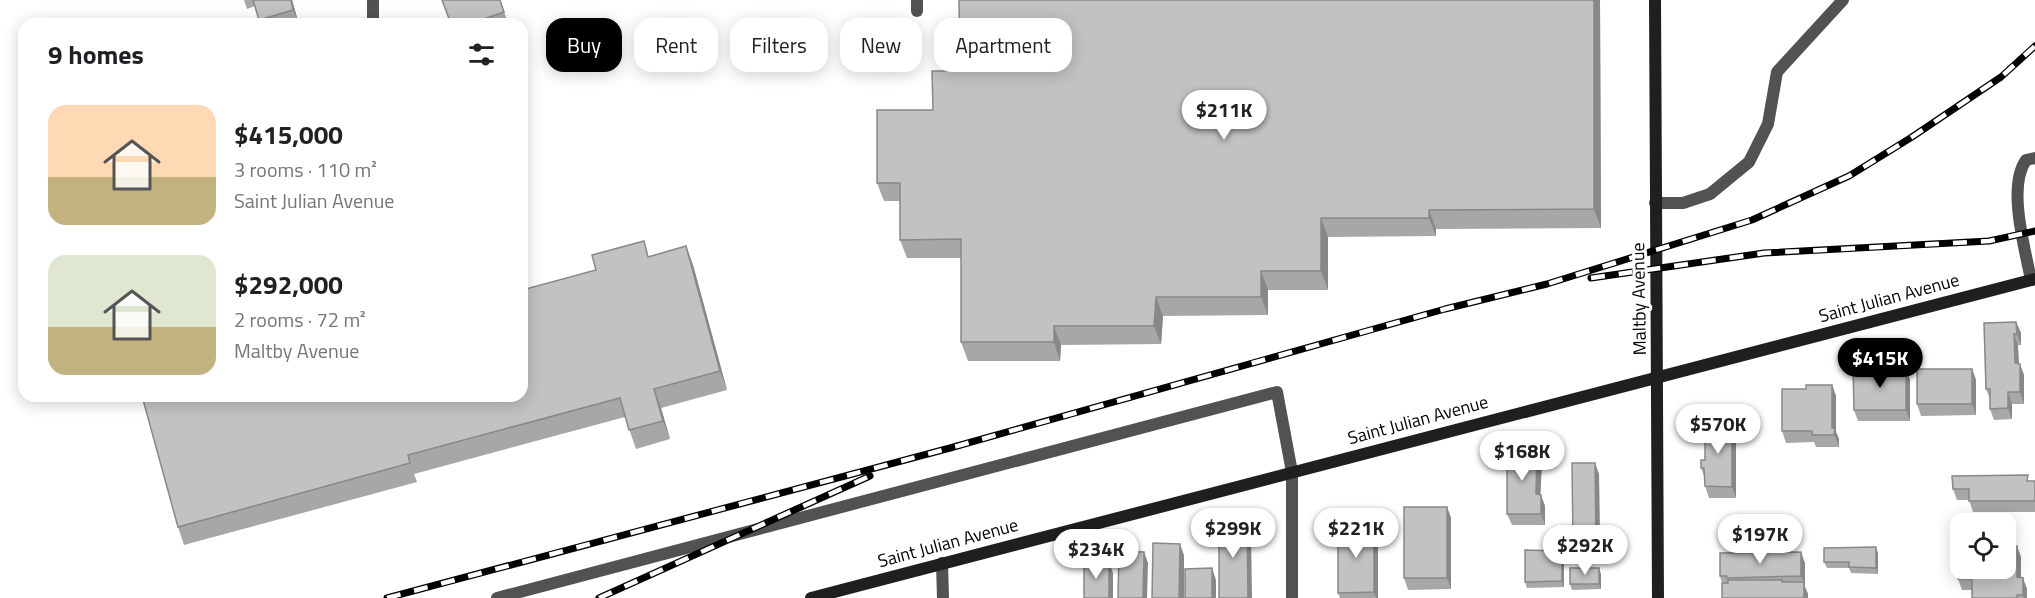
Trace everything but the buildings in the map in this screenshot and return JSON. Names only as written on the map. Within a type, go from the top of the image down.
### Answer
[{"type":"street","points":[[373,0],[373,18]]},
{"type":"street","name":"Maltby Avenue","points":[[1655,0],[1658,598]]},
{"type":"street","points":[[1655,203],[1683,202],[1710,194],[1749,162],[1768,124],[1778,72],[1843,0]]},
{"type":"street","points":[[2033,280],[2017,201],[2019,169],[2026,160],[2035,158]]},
{"type":"street","name":"Saint Julian Avenue","points":[[811,598],[2033,280]]},
{"type":"street","points":[[497,598],[1277,392],[1292,472],[1292,598]]},
{"type":"street","points":[[942,563],[943,598]]},
{"type":"railway","points":[[387,598],[950,448],[1445,309],[1547,284],[1752,220],[1849,176],[2001,77],[2035,46]]},
{"type":"railway","points":[[1591,278],[1764,253],[1989,241],[2035,231]]},
{"type":"railway","points":[[599,598],[870,476]]}]
